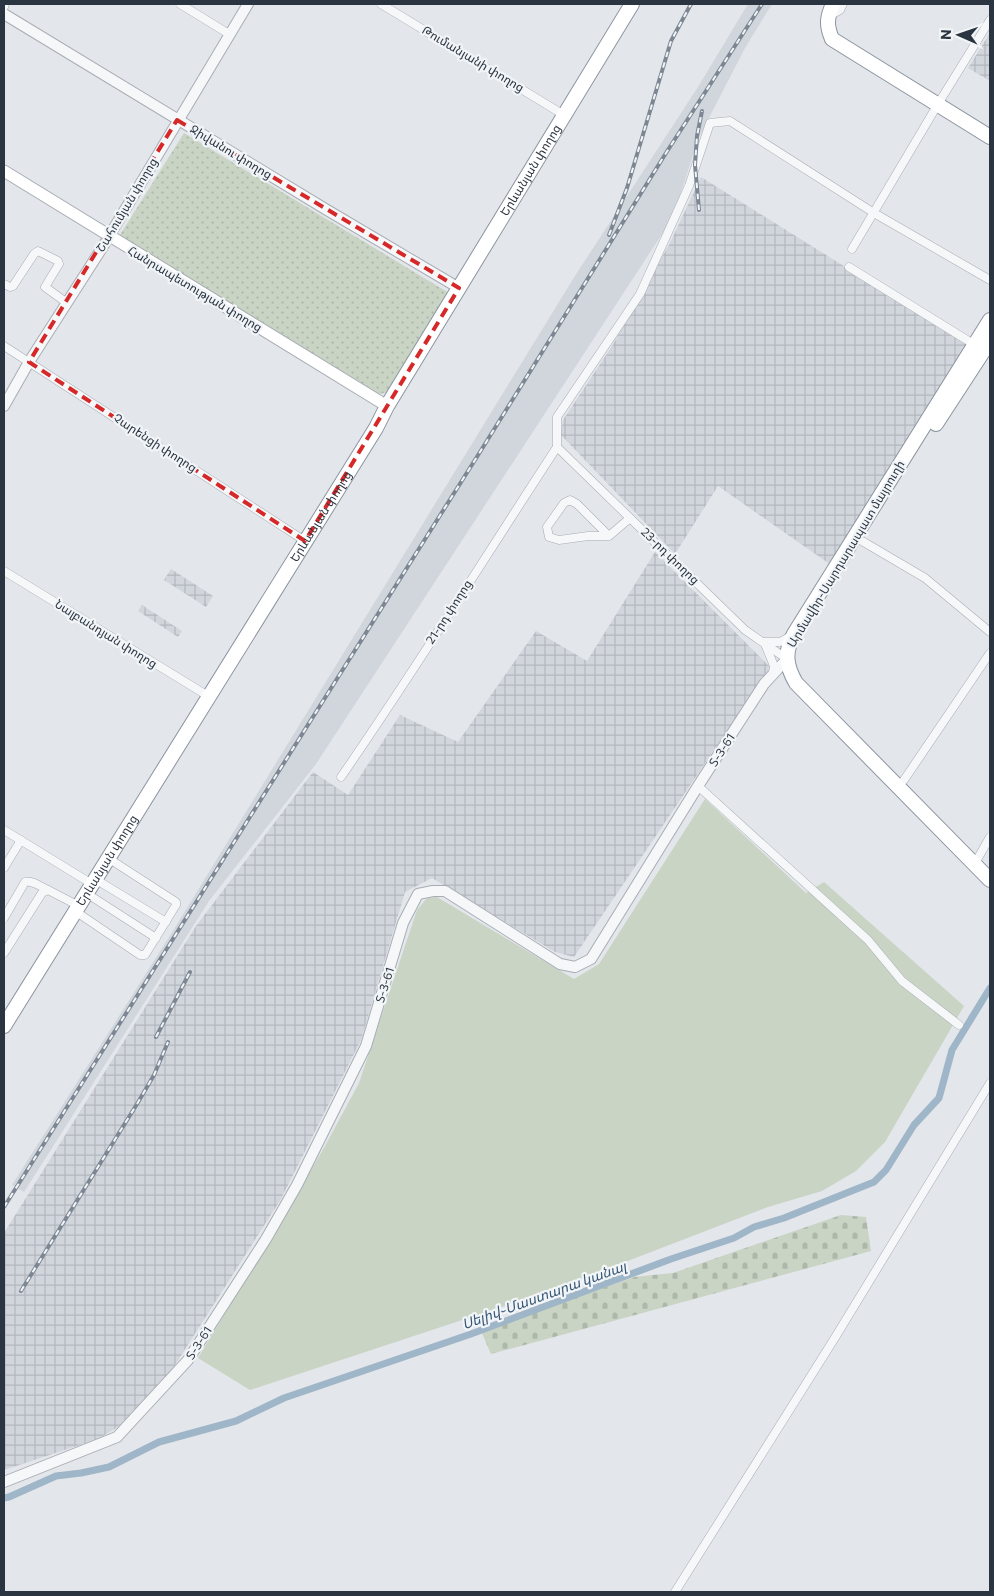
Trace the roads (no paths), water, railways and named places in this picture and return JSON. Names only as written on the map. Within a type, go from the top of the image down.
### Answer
[{"type":"highway","name":"Երևանյան փողոց","points":[[4,1026],[372,434],[387,406],[632,4]]},
{"type":"highway","points":[[830,10],[827,28],[832,39],[990,136]]},
{"type":"highway","name":"Արմավիր-Սարդարապատ մայրուղի","points":[[791,658],[797,649],[802,635],[862,541],[990,320]]},
{"type":"highway","name":"Արմավիր-Սարդարապատ մայրուղի","points":[[990,341],[908,461],[789,643],[791,674],[796,682],[990,880]]},
{"type":"highway","name":"Արմավիր-Սարդարապատ մայրուղի","points":[[791,658],[796,663],[803,678],[813,689],[990,870]]},
{"type":"main road","name":"Հանրապետության փողոց","points":[[4,171],[387,406]]},
{"type":"street","points":[[180,4],[230,34]]},
{"type":"street","name":"Շահումյան փողոց","points":[[4,406],[29,362],[109,236],[248,4]]},
{"type":"street","name":"Թումանյանի փողոց","points":[[381,4],[564,115]]},
{"type":"street","points":[[830,10],[834,14],[843,4]]},
{"type":"street","name":"Ջիվանու փողոց","points":[[4,14],[177,120],[460,288]]},
{"type":"street","points":[[852,249],[990,20]]},
{"type":"street","points":[[557,447],[558,416],[640,294],[689,186],[710,123],[730,120],[874,212],[990,280]]},
{"type":"street","points":[[4,284],[10,287],[13,286],[34,254],[38,252],[58,261],[59,264],[45,287],[67,302]]},
{"type":"street","points":[[848,268],[975,345]]},
{"type":"street","name":"Չարենցի փողոց","points":[[4,346],[305,540]]},
{"type":"street","name":"23-րդ փողոց","points":[[557,447],[744,630],[791,658]]},
{"type":"street","name":"21-րդ փողոց","points":[[341,777],[397,696],[557,447]]},
{"type":"street","points":[[609,536],[578,504],[570,500],[564,503],[547,527],[549,537],[559,540],[588,536],[609,536],[630,518]]},
{"type":"street","points":[[862,541],[924,578],[990,632]]},
{"type":"street","name":"Նալբանդյան փողոց","points":[[4,571],[208,696]]},
{"type":"street","points":[[794,634],[780,642],[764,642],[774,666],[773,674],[782,673],[796,682]]},
{"type":"street","points":[[904,780],[990,653]]},
{"type":"street","name":"Տ-3-61","points":[[4,1482],[117,1437],[188,1360],[266,1239],[296,1185],[366,1046],[403,923],[418,894],[445,891],[560,964],[575,967],[591,959],[698,786],[764,684],[791,658]]},
{"type":"street","points":[[698,786],[868,940],[902,981],[958,1025]]},
{"type":"street","points":[[4,830],[91,885],[166,922]]},
{"type":"street","points":[[978,858],[990,837]]},
{"type":"street","points":[[4,868],[20,840]]},
{"type":"street","points":[[4,918],[25,882],[28,881],[48,890],[77,908],[140,955],[144,955],[166,922],[176,902],[108,858]]},
{"type":"street","points":[[91,885],[156,938]]},
{"type":"street","points":[[4,953],[42,893],[48,890]]},
{"type":"street","points":[[675,1592],[841,1328],[990,1082]]},
{"type":"waterway","name":"Սելիվ֊Մաստարա կանալ","points":[[4,1498],[56,1476],[109,1467],[159,1442],[236,1421],[284,1398],[471,1334],[671,1259],[734,1238],[754,1227],[784,1218],[874,1182],[886,1170],[914,1125],[939,1098],[952,1050],[990,988]]},
{"type":"railway","points":[[609,235],[627,188],[671,41],[691,4]]},
{"type":"railway","points":[[4,1207],[480,452],[666,153],[762,4]]},
{"type":"railway","points":[[699,210],[695,165],[697,136],[702,111]]},
{"type":"railway","points":[[156,1037],[190,972]]},
{"type":"railway","points":[[21,1291],[137,1104],[154,1075],[168,1042]]}]
